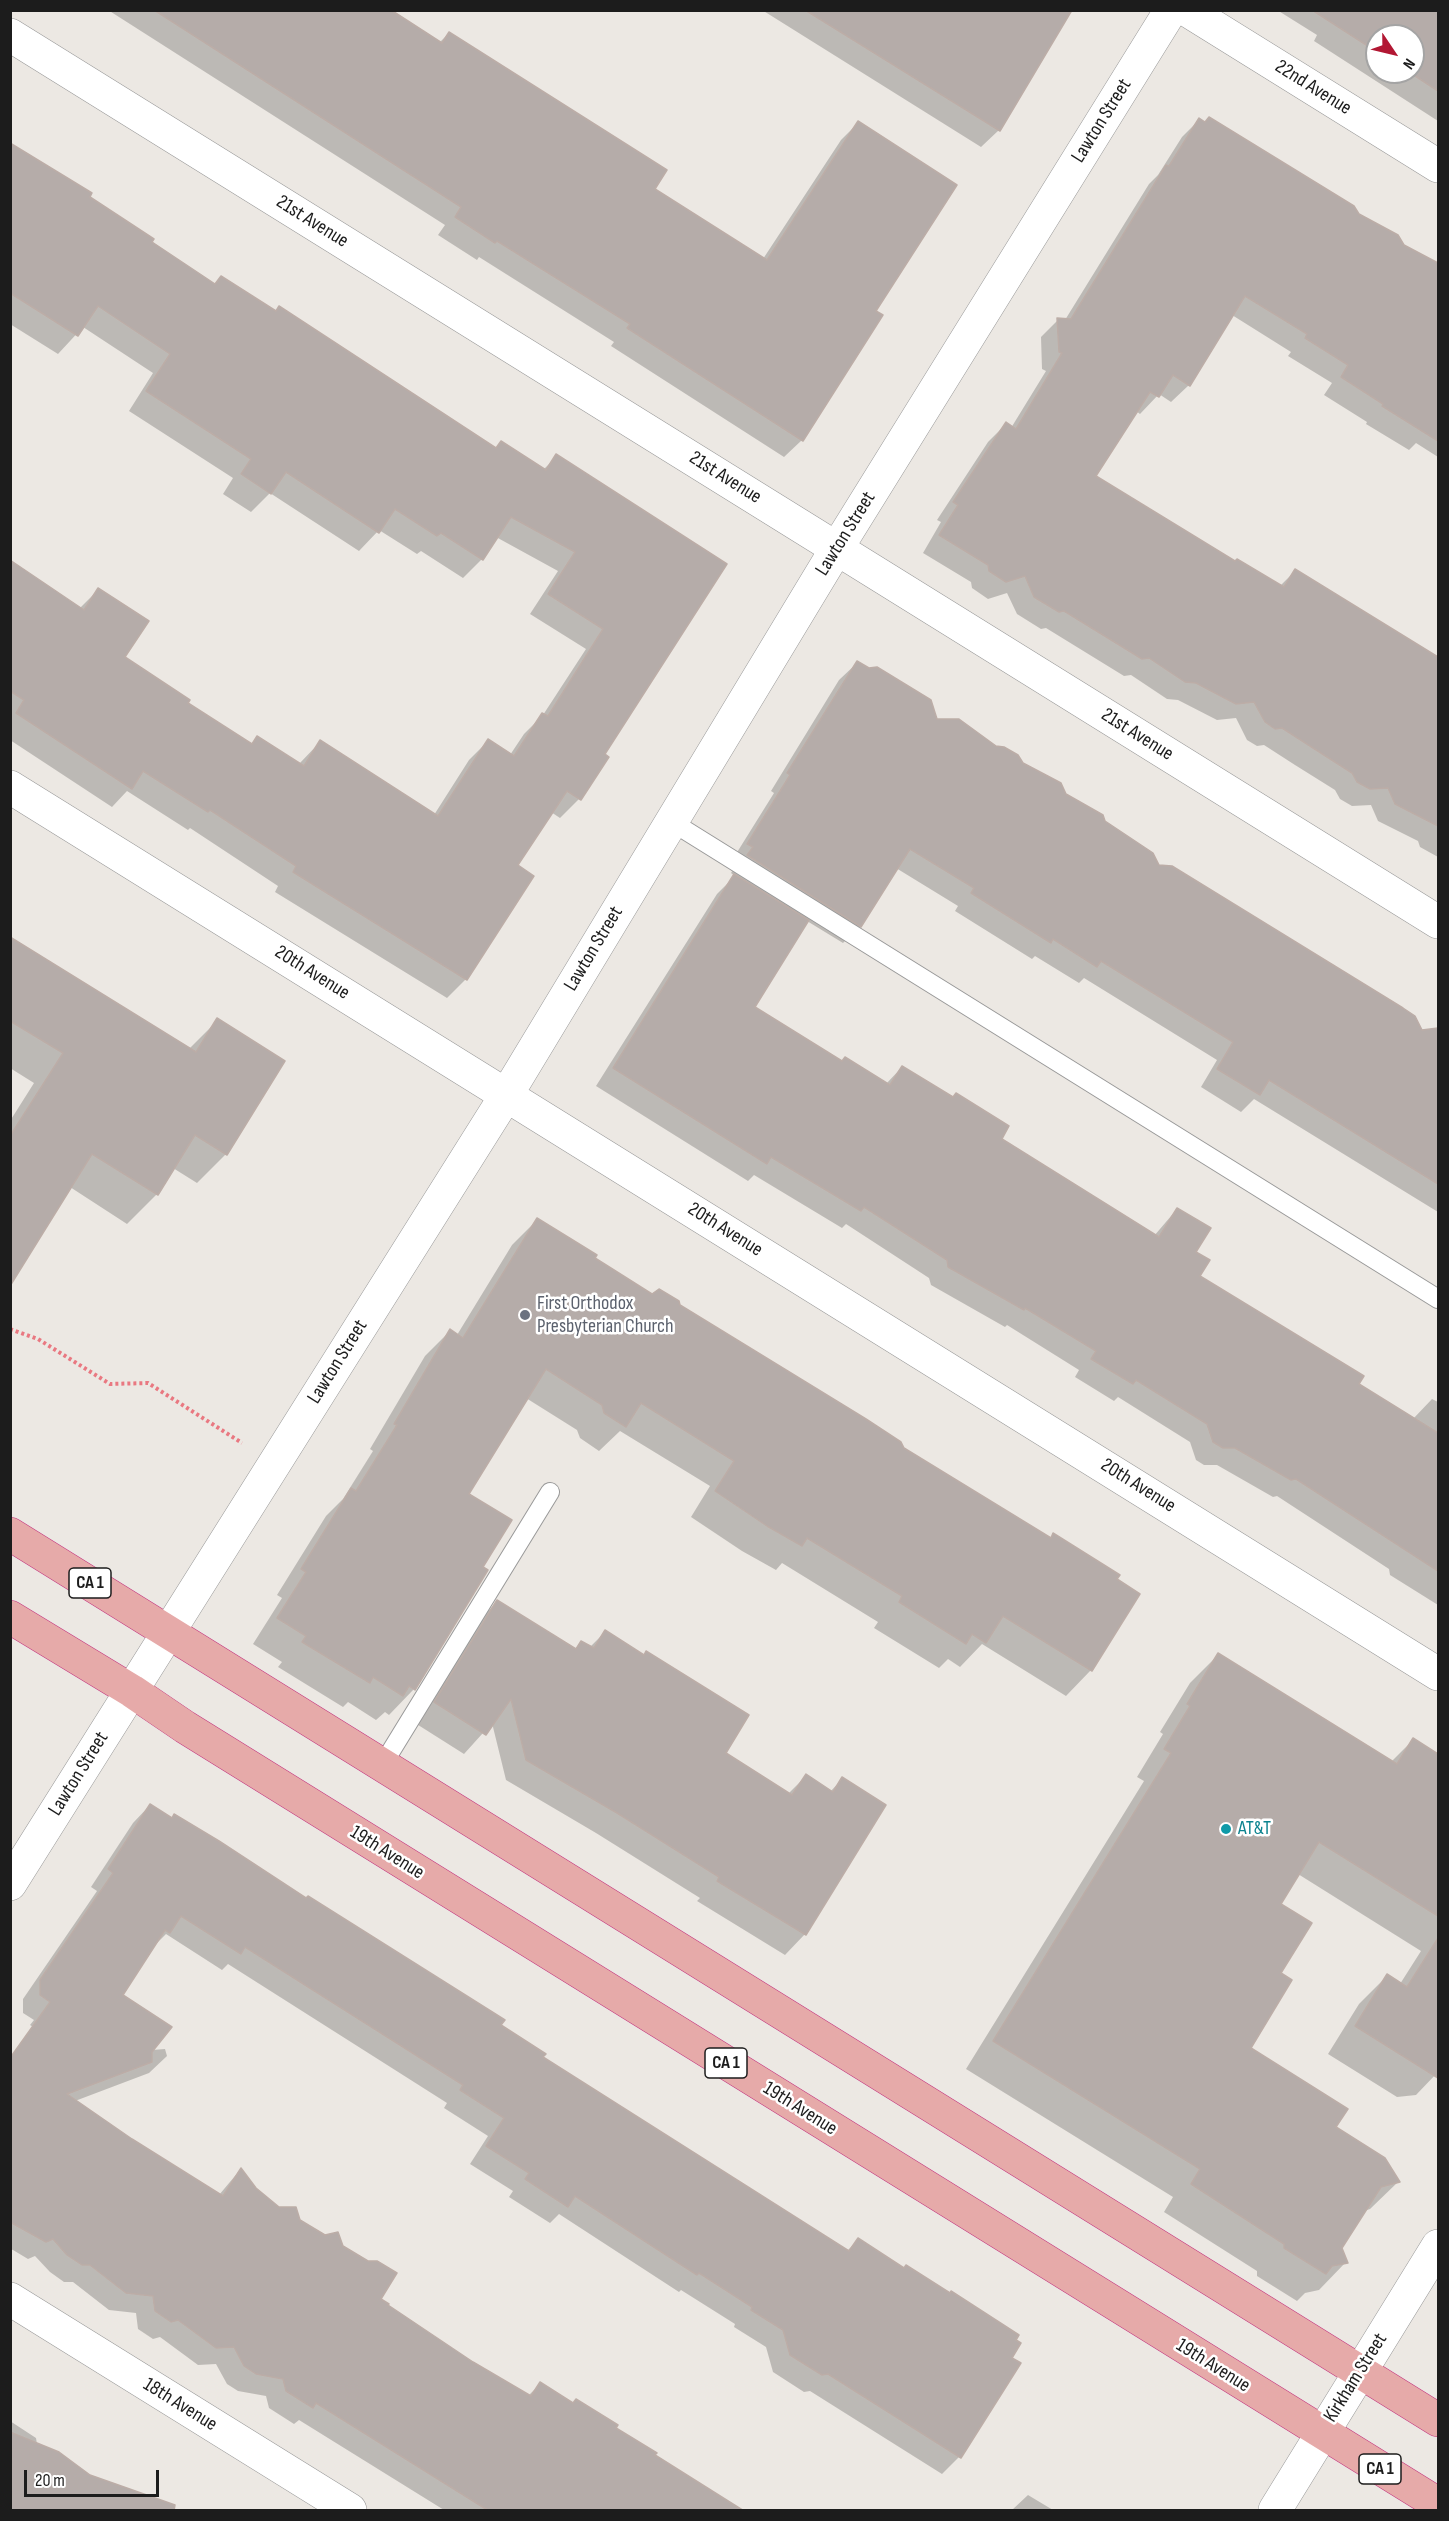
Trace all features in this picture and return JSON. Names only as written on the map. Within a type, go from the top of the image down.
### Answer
[{"type":"highway","name":"CA 1","points":[[10,1534],[1438,2420]]},
{"type":"highway","name":"19th Avenue","points":[[10,1617],[1438,2504]]},
{"type":"street","name":"Lawton Street","points":[[10,1884],[507,1094],[837,548],[1171,10]]},
{"type":"street","name":"22nd Avenue","points":[[1187,10],[1438,166]]},
{"type":"street","name":"21st Avenue","points":[[10,35],[1438,922]]},
{"type":"street","name":"20th Avenue","points":[[10,788],[507,1094],[1438,1674]]},
{"type":"street","name":"Kirkham Street","points":[[1275,2511],[1438,2246]]},
{"type":"street","name":"18th Avenue","points":[[10,2300],[350,2511]]},
{"type":"lane","points":[[672,822],[1438,1299]]},
{"type":"lane","points":[[382,1764],[550,1492]]},
{"type":"path","points":[[10,1329],[39,1339],[110,1384],[148,1383],[274,1464]]},
{"type":"building","points":[[154,10],[391,10],[442,43],[449,32],[667,170],[655,189],[767,260],[858,121],[957,185],[876,311],[883,315],[803,441],[627,328],[630,324],[455,217],[461,207]]},
{"type":"building","points":[[805,10],[1072,10],[1000,131]]},
{"type":"building","points":[[1312,10],[1438,10],[1438,91],[1425,82],[1425,24],[1365,24],[1365,44]]},
{"type":"building","points":[[1209,117],[1354,206],[1359,214],[1398,235],[1404,245],[1438,263],[1438,441],[1341,377],[1348,365],[1305,338],[1307,334],[1245,296],[1190,386],[1173,375],[1159,397],[1150,392],[1096,476],[1235,561],[1237,559],[1284,587],[1295,569],[1438,657],[1438,826],[1395,804],[1388,788],[1370,789],[1357,782],[1352,773],[1282,728],[1275,729],[1265,722],[1254,702],[1236,704],[1196,683],[1185,682],[1149,658],[1142,659],[1064,611],[1059,612],[1034,597],[1025,576],[1006,582],[989,571],[988,565],[939,535],[958,505],[953,502],[1006,422],[1016,429],[1062,353],[1059,352],[1057,318],[1071,319],[1166,165],[1169,166],[1199,118],[1205,122]]},
{"type":"building","points":[[10,143],[92,193],[90,197],[154,239],[152,242],[215,284],[221,276],[276,311],[279,306],[496,448],[501,441],[546,470],[556,454],[727,564],[605,754],[609,757],[581,800],[567,791],[518,865],[534,876],[467,980],[293,872],[296,866],[210,810],[208,812],[143,771],[132,789],[16,713],[24,700],[10,691],[10,560],[84,610],[98,588],[149,621],[125,657],[190,700],[188,703],[252,744],[257,736],[304,766],[320,740],[438,816],[488,739],[514,756],[542,713],[548,716],[603,629],[548,594],[575,552],[511,517],[483,560],[441,533],[437,536],[395,509],[379,533],[286,472],[271,494],[241,474],[251,459],[146,391],[170,354],[98,306],[78,336],[10,293]]},
{"type":"building","points":[[857,661],[869,668],[877,667],[931,700],[937,719],[959,719],[996,746],[1004,747],[1018,755],[1023,763],[1061,783],[1066,794],[1103,815],[1105,821],[1153,853],[1159,865],[1172,866],[1403,1008],[1415,1016],[1422,1030],[1438,1028],[1438,1184],[1269,1080],[1260,1095],[1217,1069],[1233,1042],[1101,961],[1097,967],[1053,939],[1051,943],[971,893],[974,888],[910,849],[861,927],[747,855],[753,847],[747,844],[790,775],[787,773]]},
{"type":"building","points":[[734,874],[809,920],[755,1007],[842,1061],[845,1057],[890,1085],[902,1066],[953,1097],[956,1093],[1009,1126],[1002,1139],[1159,1237],[1177,1208],[1211,1228],[1196,1252],[1210,1260],[1200,1276],[1364,1376],[1359,1384],[1438,1433],[1438,1571],[1296,1479],[1291,1480],[1235,1448],[1223,1448],[1213,1442],[1207,1424],[1136,1380],[1133,1384],[1091,1359],[1096,1351],[1025,1308],[1024,1310],[948,1267],[947,1260],[864,1207],[861,1211],[771,1157],[767,1164],[613,1068]]},
{"type":"building","points":[[10,937],[196,1052],[217,1018],[285,1061],[227,1155],[195,1135],[158,1195],[92,1154],[10,1286],[10,1136],[63,1053],[10,1021]]},
{"type":"building","points":[[537,1218],[597,1255],[595,1258],[652,1294],[659,1289],[679,1301],[680,1305],[866,1419],[901,1442],[904,1448],[1051,1538],[1053,1533],[1120,1575],[1117,1579],[1140,1594],[1092,1671],[1003,1616],[986,1643],[972,1634],[966,1644],[899,1602],[902,1596],[807,1538],[802,1546],[715,1491],[734,1461],[641,1403],[626,1427],[604,1413],[602,1405],[546,1369],[469,1494],[512,1520],[483,1567],[488,1570],[415,1690],[409,1686],[403,1696],[373,1677],[370,1683],[302,1642],[306,1636],[277,1618],[306,1572],[301,1569],[351,1488],[356,1491],[397,1425],[394,1424],[450,1329],[463,1338]]},
{"type":"building","points":[[497,1600],[576,1649],[581,1641],[594,1648],[605,1630],[644,1655],[646,1651],[749,1715],[726,1753],[792,1795],[806,1774],[833,1792],[842,1777],[886,1805],[806,1935],[717,1881],[719,1877],[617,1813],[526,1760],[511,1699],[486,1735],[434,1702]]},
{"type":"building","name":"AT&T","points":[[1218,1653],[1397,1764],[1413,1738],[1438,1754],[1438,1916],[1319,1842],[1281,1904],[1312,1923],[1281,1973],[1292,1980],[1251,2048],[1348,2109],[1336,2127],[1385,2158],[1400,2182],[1381,2187],[1342,2248],[1348,2263],[1332,2266],[1326,2274],[1191,2184],[1200,2169],[993,2041],[1171,1753],[1164,1749],[1190,1706],[1187,1704]]},
{"type":"building","points":[[150,1804],[172,1818],[174,1814],[219,1841],[306,1898],[308,1896],[505,2020],[501,2025],[546,2054],[543,2057],[849,2251],[858,2238],[904,2268],[906,2265],[950,2293],[951,2291],[1019,2335],[1016,2340],[1021,2343],[1012,2358],[1021,2363],[961,2458],[828,2374],[822,2375],[790,2355],[783,2330],[699,2273],[697,2275],[575,2196],[568,2207],[525,2179],[529,2173],[486,2146],[504,2118],[460,2090],[463,2085],[245,1947],[241,1954],[181,1916],[170,1933],[165,1930],[123,1995],[172,2027],[152,2052],[152,2062],[67,2094],[132,2139],[223,2196],[241,2168],[256,2188],[279,2207],[296,2207],[300,2220],[325,2235],[338,2232],[343,2246],[368,2261],[377,2261],[397,2273],[381,2299],[388,2305],[473,2362],[531,2396],[540,2382],[573,2403],[576,2399],[618,2425],[616,2428],[657,2453],[655,2455],[744,2511],[489,2511],[316,2403],[313,2408],[286,2391],[283,2379],[256,2374],[244,2366],[234,2347],[216,2348],[178,2320],[171,2322],[155,2311],[153,2296],[126,2293],[90,2265],[82,2265],[67,2255],[53,2239],[46,2242],[10,2222],[10,2058],[50,2002],[40,1995],[40,1980],[113,1873],[108,1869]]},
{"type":"building","points":[[1438,1938],[1438,2078],[1355,2026],[1387,1974],[1407,1987]]},
{"type":"building","points":[[10,2432],[59,2452],[90,2475],[175,2505],[174,2511],[10,2511]]},
{"type":"place","name":"First Orthodox Presbyterian Church","points":[[525,1315]]},
{"type":"place","name":"AT&T","points":[[1226,1829]]}]
